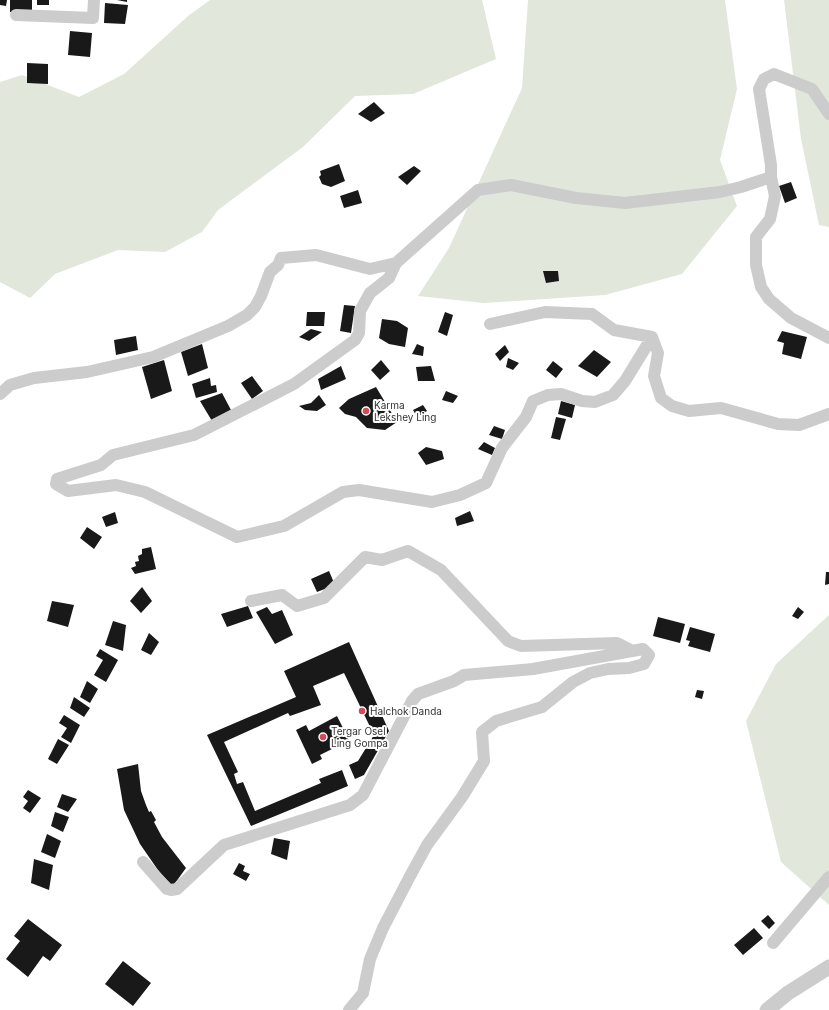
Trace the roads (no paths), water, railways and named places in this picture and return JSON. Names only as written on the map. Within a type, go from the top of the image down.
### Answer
[{"type":"street","points":[[16,15],[93,18],[94,0]]},
{"type":"street","points":[[829,114],[812,89],[774,74],[764,79],[759,89],[775,196],[770,219],[756,237],[756,265],[761,287],[769,299],[791,318],[829,338]]},
{"type":"street","points":[[652,337],[625,381],[613,395],[595,402],[582,401],[561,394],[548,395],[534,401],[526,417],[502,448],[486,483],[460,494],[432,502],[359,490],[343,492],[284,526],[237,537],[145,492],[116,485],[68,491],[56,484],[57,479],[101,465],[114,455],[194,435],[294,384],[355,340],[360,333],[360,311],[370,293],[389,278],[396,263],[478,190],[511,185],[576,198],[625,203],[720,192],[771,177]]},
{"type":"street","points":[[0,394],[10,385],[34,378],[87,372],[153,357],[228,326],[247,315],[255,307],[270,272],[278,265],[281,258],[316,255],[370,269],[396,263]]},
{"type":"street","points":[[490,324],[545,312],[592,314],[614,330],[652,337]]},
{"type":"street","points":[[652,337],[658,353],[654,376],[661,398],[672,406],[689,411],[721,408],[778,424],[799,425],[829,414]]},
{"type":"street","points":[[251,601],[282,595],[296,606],[324,598],[365,557],[382,560],[408,551],[441,570],[508,641],[521,646],[617,643],[631,650]]},
{"type":"street","points":[[143,862],[167,889],[177,889],[224,845],[350,805],[363,794],[412,701],[418,694],[454,681],[464,675],[533,669],[643,649],[649,655],[644,664],[629,668],[608,669],[590,673],[573,682],[542,707],[496,721],[482,732],[484,761],[462,797],[427,845],[409,878],[383,928],[370,959],[363,993],[349,1010]]},
{"type":"street","points":[[773,943],[829,877]]},
{"type":"street","points":[[766,1010],[788,993],[829,967]]},
{"type":"place","name":"Karma Lekshey Ling","points":[[366,411]]},
{"type":"place","name":"Halchok Danda","points":[[362,711]]},
{"type":"place","name":"Tergar Osel Ling Gompa","points":[[323,737]]}]
